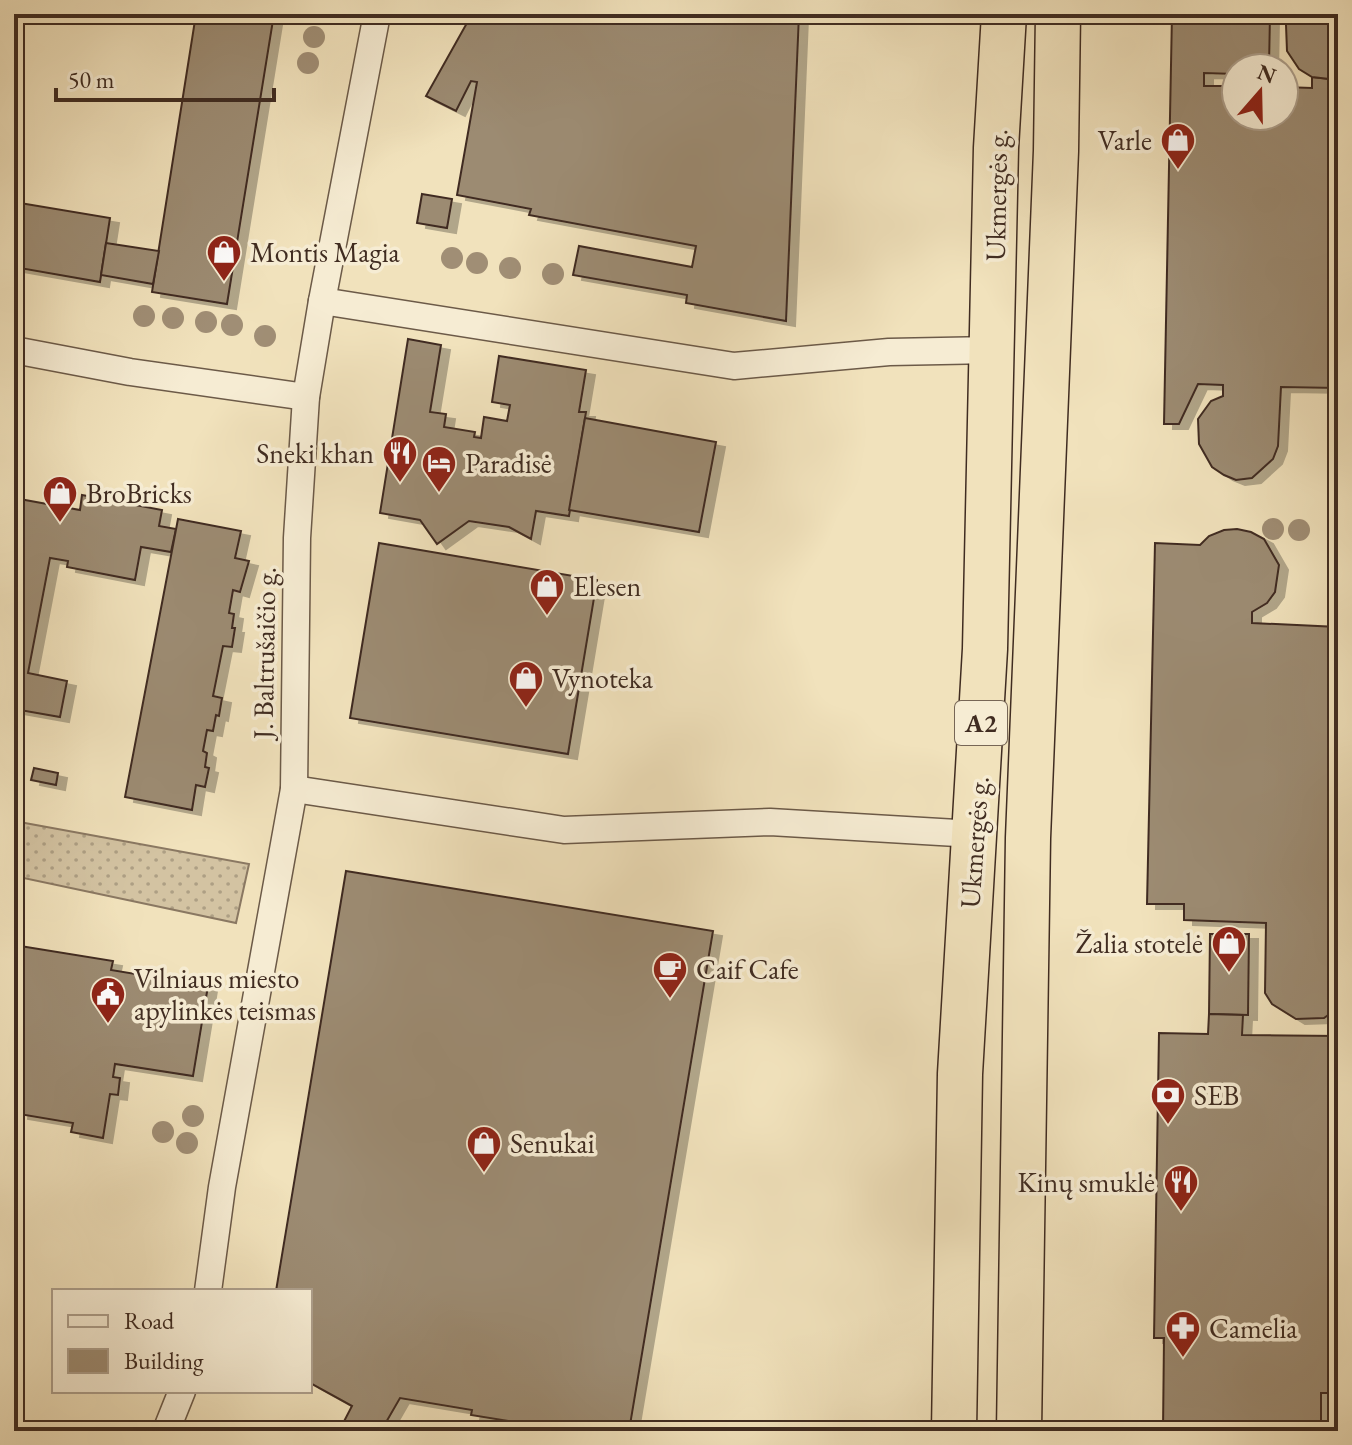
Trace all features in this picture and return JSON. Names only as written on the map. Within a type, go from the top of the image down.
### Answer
[{"type":"highway","name":"Ukmergės g.","points":[[954,1431],[960,1074],[985,649],[996,148],[1004,14]]},
{"type":"highway","name":"Ukmergės g.","points":[[1019,1431],[1028,838],[1056,151],[1058,14]]},
{"type":"highway","points":[[974,834],[1028,838]]},
{"type":"street","name":"J. Baltrušaičio g.","points":[[208,1289],[222,1187],[294,789],[297,538],[306,397],[377,14]]},
{"type":"street","points":[[322,301],[734,366],[889,352],[993,350]]},
{"type":"street","points":[[14,350],[130,372],[306,397]]},
{"type":"street","points":[[294,789],[564,830],[770,822],[974,834]]},
{"type":"street","points":[[166,1431],[181,1393]]},
{"type":"shaded area","points":[[14,821],[249,864],[236,923],[14,876]]},
{"type":"building","points":[[196,14],[274,14],[227,304],[152,292]]},
{"type":"building","points":[[472,14],[799,14],[786,321],[686,303],[687,295],[573,275],[579,246],[692,267],[696,246],[529,215],[531,209],[457,195],[477,82],[471,81],[456,111],[426,96]]},
{"type":"building","points":[[1172,14],[1270,14],[1269,52],[1220,52],[1220,74],[1204,73],[1204,86],[1220,86],[1220,132],[1300,132],[1300,88],[1312,88],[1312,77],[1338,80],[1338,388],[1281,387],[1278,446],[1273,459],[1252,478],[1236,480],[1224,475],[1212,467],[1199,444],[1198,419],[1211,401],[1223,396],[1223,385],[1198,384],[1179,424],[1164,424]]},
{"type":"building","points":[[1293,14],[1338,14],[1338,80],[1312,77],[1300,70],[1300,52],[1287,51],[1286,25]]},
{"type":"building","points":[[422,194],[452,199],[447,228],[417,223]]},
{"type":"building","points":[[14,202],[110,218],[100,282],[14,267]]},
{"type":"building","points":[[106,243],[159,251],[153,284],[101,275]]},
{"type":"building","points":[[408,339],[441,345],[430,412],[446,414],[444,427],[475,432],[474,437],[481,438],[484,417],[507,421],[510,405],[492,402],[499,356],[586,370],[579,412],[586,412],[569,516],[536,511],[531,539],[509,527],[469,521],[437,544],[420,520],[380,513]]},
{"type":"building","points":[[585,418],[716,442],[699,532],[569,510]]},
{"type":"building","points":[[82,495],[162,510],[159,526],[176,529],[171,552],[141,547],[135,580],[67,567],[68,561],[50,558],[28,673],[67,681],[60,717],[14,709],[14,498],[80,510]]},
{"type":"building","points":[[178,519],[241,531],[235,558],[249,561],[240,592],[233,590],[229,613],[234,614],[232,647],[223,646],[213,696],[222,698],[219,716],[216,715],[213,731],[207,730],[203,751],[207,753],[205,767],[209,768],[205,787],[196,785],[192,810],[125,797]]},
{"type":"building","points":[[1237,529],[1264,539],[1279,565],[1275,592],[1267,603],[1252,612],[1252,623],[1338,627],[1338,1008],[1324,1018],[1296,1019],[1272,1004],[1265,993],[1266,923],[1184,920],[1184,904],[1147,904],[1155,543],[1200,545],[1209,536]]},
{"type":"building","points":[[379,543],[597,580],[568,754],[350,718]]},
{"type":"building","points":[[34,768],[58,773],[56,785],[31,780]]},
{"type":"building","name":"Senukai","points":[[346,871],[713,931],[629,1431],[571,1431],[471,1415],[472,1410],[400,1398],[381,1431],[339,1431],[352,1406],[312,1384],[312,1289],[276,1289]]},
{"type":"building","name":"Žalia stotelė","points":[[1210,934],[1249,934],[1248,1015],[1209,1014]]},
{"type":"building","name":"Vilniaus miesto apylinkės teismas","points":[[14,945],[113,961],[111,970],[208,986],[193,1076],[115,1064],[113,1077],[120,1078],[118,1095],[110,1094],[103,1138],[71,1132],[73,1123],[19,1114],[20,1105],[14,1104]]},
{"type":"building","points":[[1209,1014],[1243,1015],[1242,1035],[1338,1036],[1337,1393],[1321,1393],[1321,1431],[1163,1431],[1164,1338],[1154,1338],[1159,1033],[1208,1034]]},
{"type":"place","name":"Varle","points":[[1178,171]]},
{"type":"place","name":"Montis Magia","points":[[224,283]]},
{"type":"place","name":"Sneki khan","points":[[400,484]]},
{"type":"place","name":"Paradisė","points":[[439,494]]},
{"type":"place","name":"BroBricks","points":[[60,524]]},
{"type":"place","name":"Elesen","points":[[547,617]]},
{"type":"place","name":"Vynoteka","points":[[526,709]]},
{"type":"place","name":"Žalia stotelė","points":[[1229,974]]},
{"type":"place","name":"Caif Cafe","points":[[670,1000]]},
{"type":"place","name":"Vilniaus miesto apylinkės teismas","points":[[108,1025]]},
{"type":"place","name":"SEB","points":[[1168,1126]]},
{"type":"place","name":"Senukai","points":[[484,1174]]},
{"type":"place","name":"Kinų smuklė","points":[[1181,1213]]},
{"type":"place","name":"Camelia","points":[[1183,1359]]}]
